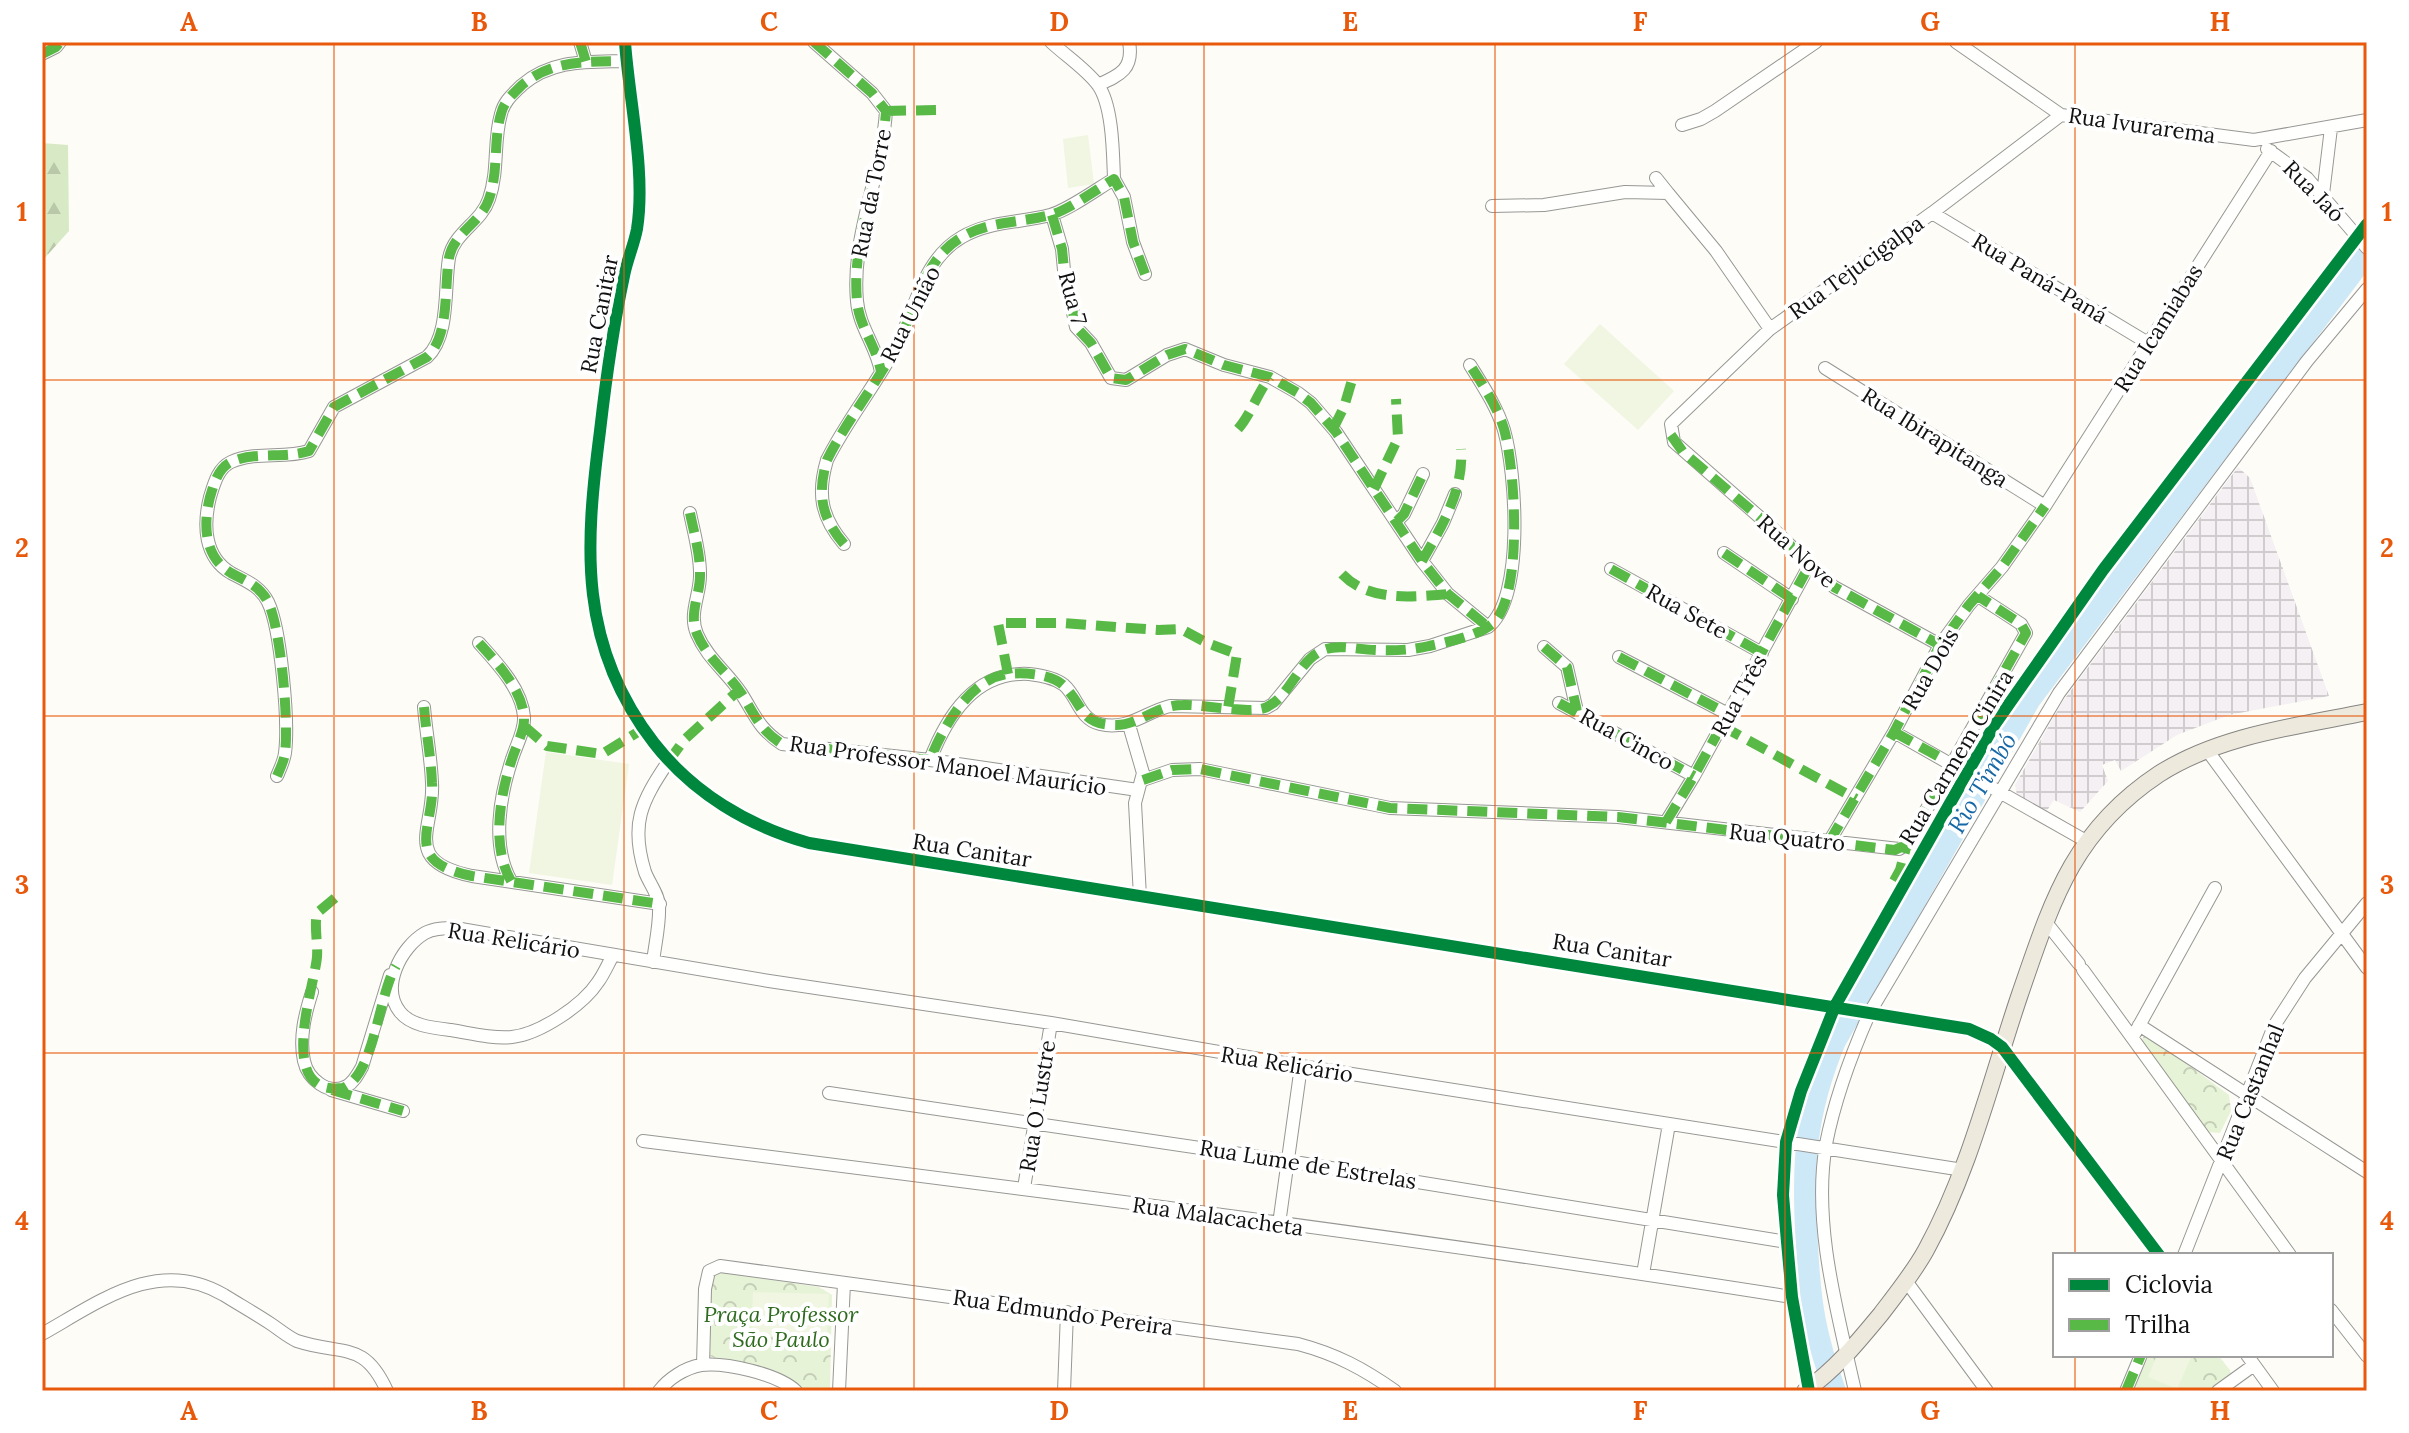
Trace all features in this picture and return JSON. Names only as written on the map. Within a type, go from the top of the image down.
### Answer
[{"type":"main road","points":[[1809,1388],[1844,1360],[1906,1281],[1925,1251],[1963,1170],[2045,921],[2070,866],[2086,841],[2142,787],[2161,773],[2207,750],[2265,733],[2367,712]]},
{"type":"street","points":[[42,54],[60,42]]},
{"type":"street","points":[[580,42],[586,62]]},
{"type":"street","name":"Rua Canitar","points":[[625,42],[640,173],[637,228],[610,349],[590,516],[590,570],[599,635],[613,676],[643,729],[668,762],[721,804],[781,835],[843,849],[1867,1011],[1969,1029],[2002,1047]]},
{"type":"street","name":"Rua da Torre","points":[[814,42],[872,93],[886,111],[860,240],[856,284],[859,317],[878,358],[881,372]]},
{"type":"street","points":[[1051,42],[1098,85],[1107,106],[1114,179],[1122,190],[1133,242],[1145,274]]},
{"type":"street","points":[[1098,85],[1118,76],[1128,67],[1131,59],[1129,42]]},
{"type":"street","points":[[1682,125],[1715,111],[1816,42]]},
{"type":"street","name":"Rua Ivurarema","points":[[1956,42],[2061,115],[2254,140]]},
{"type":"street","points":[[277,776],[285,754],[286,728],[276,625],[260,589],[230,572],[211,554],[207,542],[208,508],[215,480],[228,463],[243,458],[292,456],[309,451],[334,407],[427,357],[436,349],[443,326],[449,255],[458,236],[488,202],[496,172],[498,132],[508,98],[533,77],[564,63],[626,61]]},
{"type":"street","name":"Rua Tejucigalpa","points":[[1671,435],[1671,424],[1676,416],[1770,329],[1932,213],[2061,115]]},
{"type":"street","points":[[2254,140],[2367,120]]},
{"type":"street","points":[[2323,194],[2331,128]]},
{"type":"street","name":"Rua Jaó","points":[[2254,140],[2290,163],[2323,194],[2362,242]]},
{"type":"street","name":"Rua Icamiabas","points":[[2045,506],[2271,151]]},
{"type":"street","points":[[1656,178],[1716,251],[1770,329]]},
{"type":"street","name":"Rua União","points":[[844,544],[830,525],[821,505],[824,471],[832,450],[898,344],[917,294],[948,247],[961,237],[983,228],[1052,215],[1114,179]]},
{"type":"street","points":[[1492,206],[1544,205],[1614,193],[1668,193]]},
{"type":"street","name":"Rua Paná-Paná","points":[[1932,213],[2148,343]]},
{"type":"street","name":"Rua 7","points":[[1052,215],[1062,249],[1076,327],[1091,343],[1111,378],[1126,380],[1167,355],[1185,349],[1224,365],[1270,377],[1311,403],[1336,432],[1397,521]]},
{"type":"street","name":"Rua Carmem Cinira","points":[[1809,1388],[1792,1297],[1783,1195],[1801,1091],[1839,1007],[2015,693],[2094,583],[2362,242],[2367,224]]},
{"type":"street","points":[[1855,1391],[1844,1360],[1825,1238],[1822,1147],[1867,1011],[1996,789],[2059,693],[2307,361],[2367,289]]},
{"type":"street","points":[[930,760],[945,724],[954,712],[986,683],[1008,674],[1051,678],[1063,684],[1090,720],[1100,724],[1129,725],[1156,709],[1170,706],[1261,710],[1273,704],[1310,659],[1325,649],[1408,650],[1442,643],[1488,627],[1504,605],[1512,575],[1512,486],[1504,431],[1490,398],[1470,365]]},
{"type":"street","name":"Rua Ibirapitanga","points":[[1825,368],[2045,506]]},
{"type":"street","name":"Rua Nove","points":[[1671,435],[1683,452],[1772,528],[1834,587],[1940,645]]},
{"type":"street","points":[[1423,474],[1404,514],[1397,521],[1422,561],[1448,594],[1488,627]]},
{"type":"street","points":[[1422,561],[1455,494]]},
{"type":"street","name":"Rua Dois","points":[[1829,842],[1894,732],[1940,645],[2002,567],[2045,506]]},
{"type":"street","name":"Rua Professor Manoel Maurício","points":[[690,513],[701,577],[693,612],[695,629],[708,654],[739,690],[767,735],[782,744],[1140,785],[1172,770],[1200,769],[1390,808],[1666,822]]},
{"type":"street","points":[[1724,553],[1792,599]]},
{"type":"street","name":"Rua Três","points":[[1666,822],[1809,566]]},
{"type":"street","name":"Rua Sete","points":[[1611,569],[1762,653]]},
{"type":"street","points":[[1953,765],[2026,633],[2021,624],[1978,596]]},
{"type":"street","points":[[479,643],[517,691],[524,717],[502,799],[501,851],[504,869],[511,881]]},
{"type":"street","points":[[1544,647],[1567,667],[1577,711]]},
{"type":"street","points":[[1619,657],[1728,714]]},
{"type":"street","name":"Rua Cinco","points":[[1559,703],[1694,776]]},
{"type":"street","points":[[424,707],[433,785],[425,831],[426,844],[434,858],[451,870],[472,876],[660,904]]},
{"type":"street","points":[[1129,725],[1140,785],[1135,803],[1140,897]]},
{"type":"street","points":[[1894,732],[2086,841]]},
{"type":"street","points":[[2207,750],[2367,968]]},
{"type":"street","points":[[653,962],[660,904],[646,876],[637,839],[637,821],[645,798],[668,762]]},
{"type":"street","name":"Rua Quatro","points":[[1666,822],[1895,850],[1907,844],[1953,765]]},
{"type":"street","points":[[2132,1039],[2215,888]]},
{"type":"street","name":"Rua Castanhal","points":[[2185,1253],[2222,1163],[2262,1052],[2287,1003],[2367,903]]},
{"type":"street","points":[[2045,921],[2289,1253]]},
{"type":"street","name":"Rua Relicário","points":[[613,955],[599,982],[574,1006],[554,1021],[528,1033],[503,1038],[441,1029],[408,1019],[396,1007],[393,976],[396,966],[419,938],[441,928],[455,928],[1963,1170]]},
{"type":"street","points":[[328,1088],[338,1089],[349,1085],[362,1067],[384,992],[396,966]]},
{"type":"street","points":[[312,992],[303,1027],[304,1062],[313,1078],[328,1088],[403,1111]]},
{"type":"street","name":"Rua O Lustre","points":[[1024,1188],[1051,1023]]},
{"type":"street","points":[[2139,1025],[2367,1172]]},
{"type":"street","points":[[2002,1047],[2157,1253]]},
{"type":"street","points":[[1279,1224],[1301,1066]]},
{"type":"street","name":"Rua Lume de Estrelas","points":[[829,1093],[1288,1161],[1787,1242]]},
{"type":"street","points":[[1643,1274],[1669,1124]]},
{"type":"street","name":"Rua Malacacheta","points":[[643,1141],[1024,1188],[1792,1297]]},
{"type":"street","name":"Rua Edmundo Pereira","points":[[703,1365],[705,1289],[709,1271],[720,1266],[1298,1344],[1338,1356],[1364,1369],[1395,1391]]},
{"type":"street","points":[[42,1334],[129,1287],[167,1278],[181,1280],[219,1292],[293,1339],[364,1357],[373,1364],[387,1391]]},
{"type":"street","points":[[1906,1281],[1987,1391]]},
{"type":"street","points":[[839,1391],[844,1283]]},
{"type":"street","points":[[1064,1391],[1067,1312]]},
{"type":"street","points":[[2333,1313],[2367,1356]]},
{"type":"street","points":[[2126,1391],[2140,1357]]},
{"type":"street","points":[[2218,1391],[2251,1360],[2273,1391]]},
{"type":"street","points":[[659,1391],[682,1372],[703,1365],[760,1372],[796,1391]]},
{"type":"shaded area","points":[[2238,467],[2250,478],[2329,696],[2229,715],[2177,735],[2121,771],[2115,760],[2102,765],[2108,781],[2080,812],[2054,800],[2046,812],[2017,795],[2015,785],[2063,701]]},
{"type":"green space","points":[[1088,135],[1094,184],[1068,188],[1063,139]]},
{"type":"green space","points":[[42,143],[68,145],[69,231],[42,261]]},
{"type":"green space","points":[[1600,324],[1674,391],[1638,430],[1564,364]]},
{"type":"green space","points":[[546,752],[629,764],[612,885],[529,873]]},
{"type":"green space","points":[[2148,1035],[2229,1095],[2231,1111],[2220,1133],[2208,1132],[2142,1041]]},
{"type":"green space","name":"Praça Professor São Paulo","points":[[721,1272],[819,1287],[832,1295],[830,1391],[802,1391],[782,1375],[755,1365],[723,1361],[707,1355],[708,1283],[712,1276]]},
{"type":"green space","points":[[753,1292],[829,1294],[827,1338],[751,1336]]},
{"type":"green space","points":[[2148,1357],[2220,1357],[2231,1374],[2210,1391],[2133,1391]]},
{"type":"green space","points":[[2156,1357],[2191,1357],[2177,1389],[2148,1377]]},
{"type":"waterway","name":"Rio Timbó","points":[[1835,1391],[1818,1336],[1812,1303],[1805,1191],[1811,1118],[1835,1041],[2030,699],[2367,253]]},
{"type":"marked path","points":[[42,54],[60,42]]},
{"type":"marked path","points":[[580,42],[586,62]]},
{"type":"marked path","points":[[814,42],[872,93],[886,111],[879,159],[862,229],[856,277],[858,310],[881,372]]},
{"type":"marked path","points":[[277,776],[286,739],[277,633],[265,596],[252,584],[222,566],[211,549],[206,529],[210,497],[217,477],[223,468],[240,459],[309,451],[334,407],[427,357],[443,324],[452,249],[489,199],[499,124],[507,101],[522,85],[546,70],[571,64],[626,61],[626,54]]},
{"type":"marked path","points":[[886,111],[939,110]]},
{"type":"marked path","points":[[844,544],[830,524],[823,505],[822,484],[827,460],[897,345],[929,272],[949,247],[983,228],[1057,213],[1114,179],[1124,197],[1133,242],[1145,274]]},
{"type":"marked path","points":[[1052,215],[1062,249],[1076,327],[1091,343],[1111,378],[1126,380],[1167,355],[1185,349],[1224,365],[1270,377],[1298,393],[1336,432],[1422,561],[1448,594],[1488,627]]},
{"type":"marked path","points":[[690,513],[700,566],[694,611],[697,634],[763,727],[782,744],[930,760],[950,720],[970,695],[994,678],[1015,673],[1054,679],[1071,694],[1089,718],[1103,724],[1132,722],[1173,706],[1260,709],[1275,702],[1306,663],[1321,651],[1341,647],[1402,650],[1445,643],[1486,628],[1502,609],[1513,560],[1513,500],[1508,447],[1501,420],[1470,365]]},
{"type":"marked path","points":[[1238,429],[1270,377]]},
{"type":"marked path","points":[[1333,429],[1352,380]]},
{"type":"marked path","points":[[1374,489],[1398,438],[1396,399]]},
{"type":"marked path","points":[[1671,435],[1683,452],[1772,528],[1834,587],[1940,645]]},
{"type":"marked path","points":[[1422,561],[1455,493],[1461,449]]},
{"type":"marked path","points":[[1397,521],[1404,514],[1423,474]]},
{"type":"marked path","points":[[1829,842],[1894,732],[1940,645],[2002,567],[2045,506]]},
{"type":"marked path","points":[[1724,553],[1792,599]]},
{"type":"marked path","points":[[1666,822],[1809,566]]},
{"type":"marked path","points":[[1611,569],[1762,653]]},
{"type":"marked path","points":[[1342,574],[1365,589],[1391,596],[1448,594]]},
{"type":"marked path","points":[[1894,881],[1907,844],[2026,633],[2021,624],[1978,596]]},
{"type":"marked path","points":[[1008,674],[998,623],[1181,629],[1237,654],[1228,708]]},
{"type":"marked path","points":[[479,643],[514,687],[524,717],[501,804],[499,837],[511,881]]},
{"type":"marked path","points":[[1544,647],[1567,667],[1577,711]]},
{"type":"marked path","points":[[1619,657],[1728,714]]},
{"type":"marked path","points":[[668,762],[684,740],[739,690]]},
{"type":"marked path","points":[[1559,703],[1694,776]]},
{"type":"marked path","points":[[424,707],[432,783],[426,841],[428,852],[436,861],[450,870],[472,876],[660,904]]},
{"type":"marked path","points":[[524,726],[547,746],[602,754],[643,729]]},
{"type":"marked path","points":[[1722,726],[1856,799]]},
{"type":"marked path","points":[[1894,732],[1961,769]]},
{"type":"marked path","points":[[1143,780],[1172,770],[1200,769],[1390,808],[1618,817],[1895,850],[1907,844]]},
{"type":"marked path","points":[[335,898],[317,913],[317,957],[303,1038],[304,1059],[310,1076],[322,1086],[343,1088],[354,1080],[369,1051],[396,966]]},
{"type":"marked path","points":[[332,1090],[403,1111]]},
{"type":"marked path","points":[[2126,1391],[2140,1357]]},
{"type":"cycle path","points":[[625,42],[638,160],[639,207],[637,229],[616,314],[602,412],[591,515],[593,594],[611,669],[629,706],[669,761],[704,792],[743,817],[809,843],[1969,1029],[2002,1047],[2157,1253]]},
{"type":"cycle path","points":[[1809,1391],[1792,1297],[1783,1195],[1786,1142],[1801,1091],[1835,1006],[1995,724],[2103,570],[2367,224]]}]
